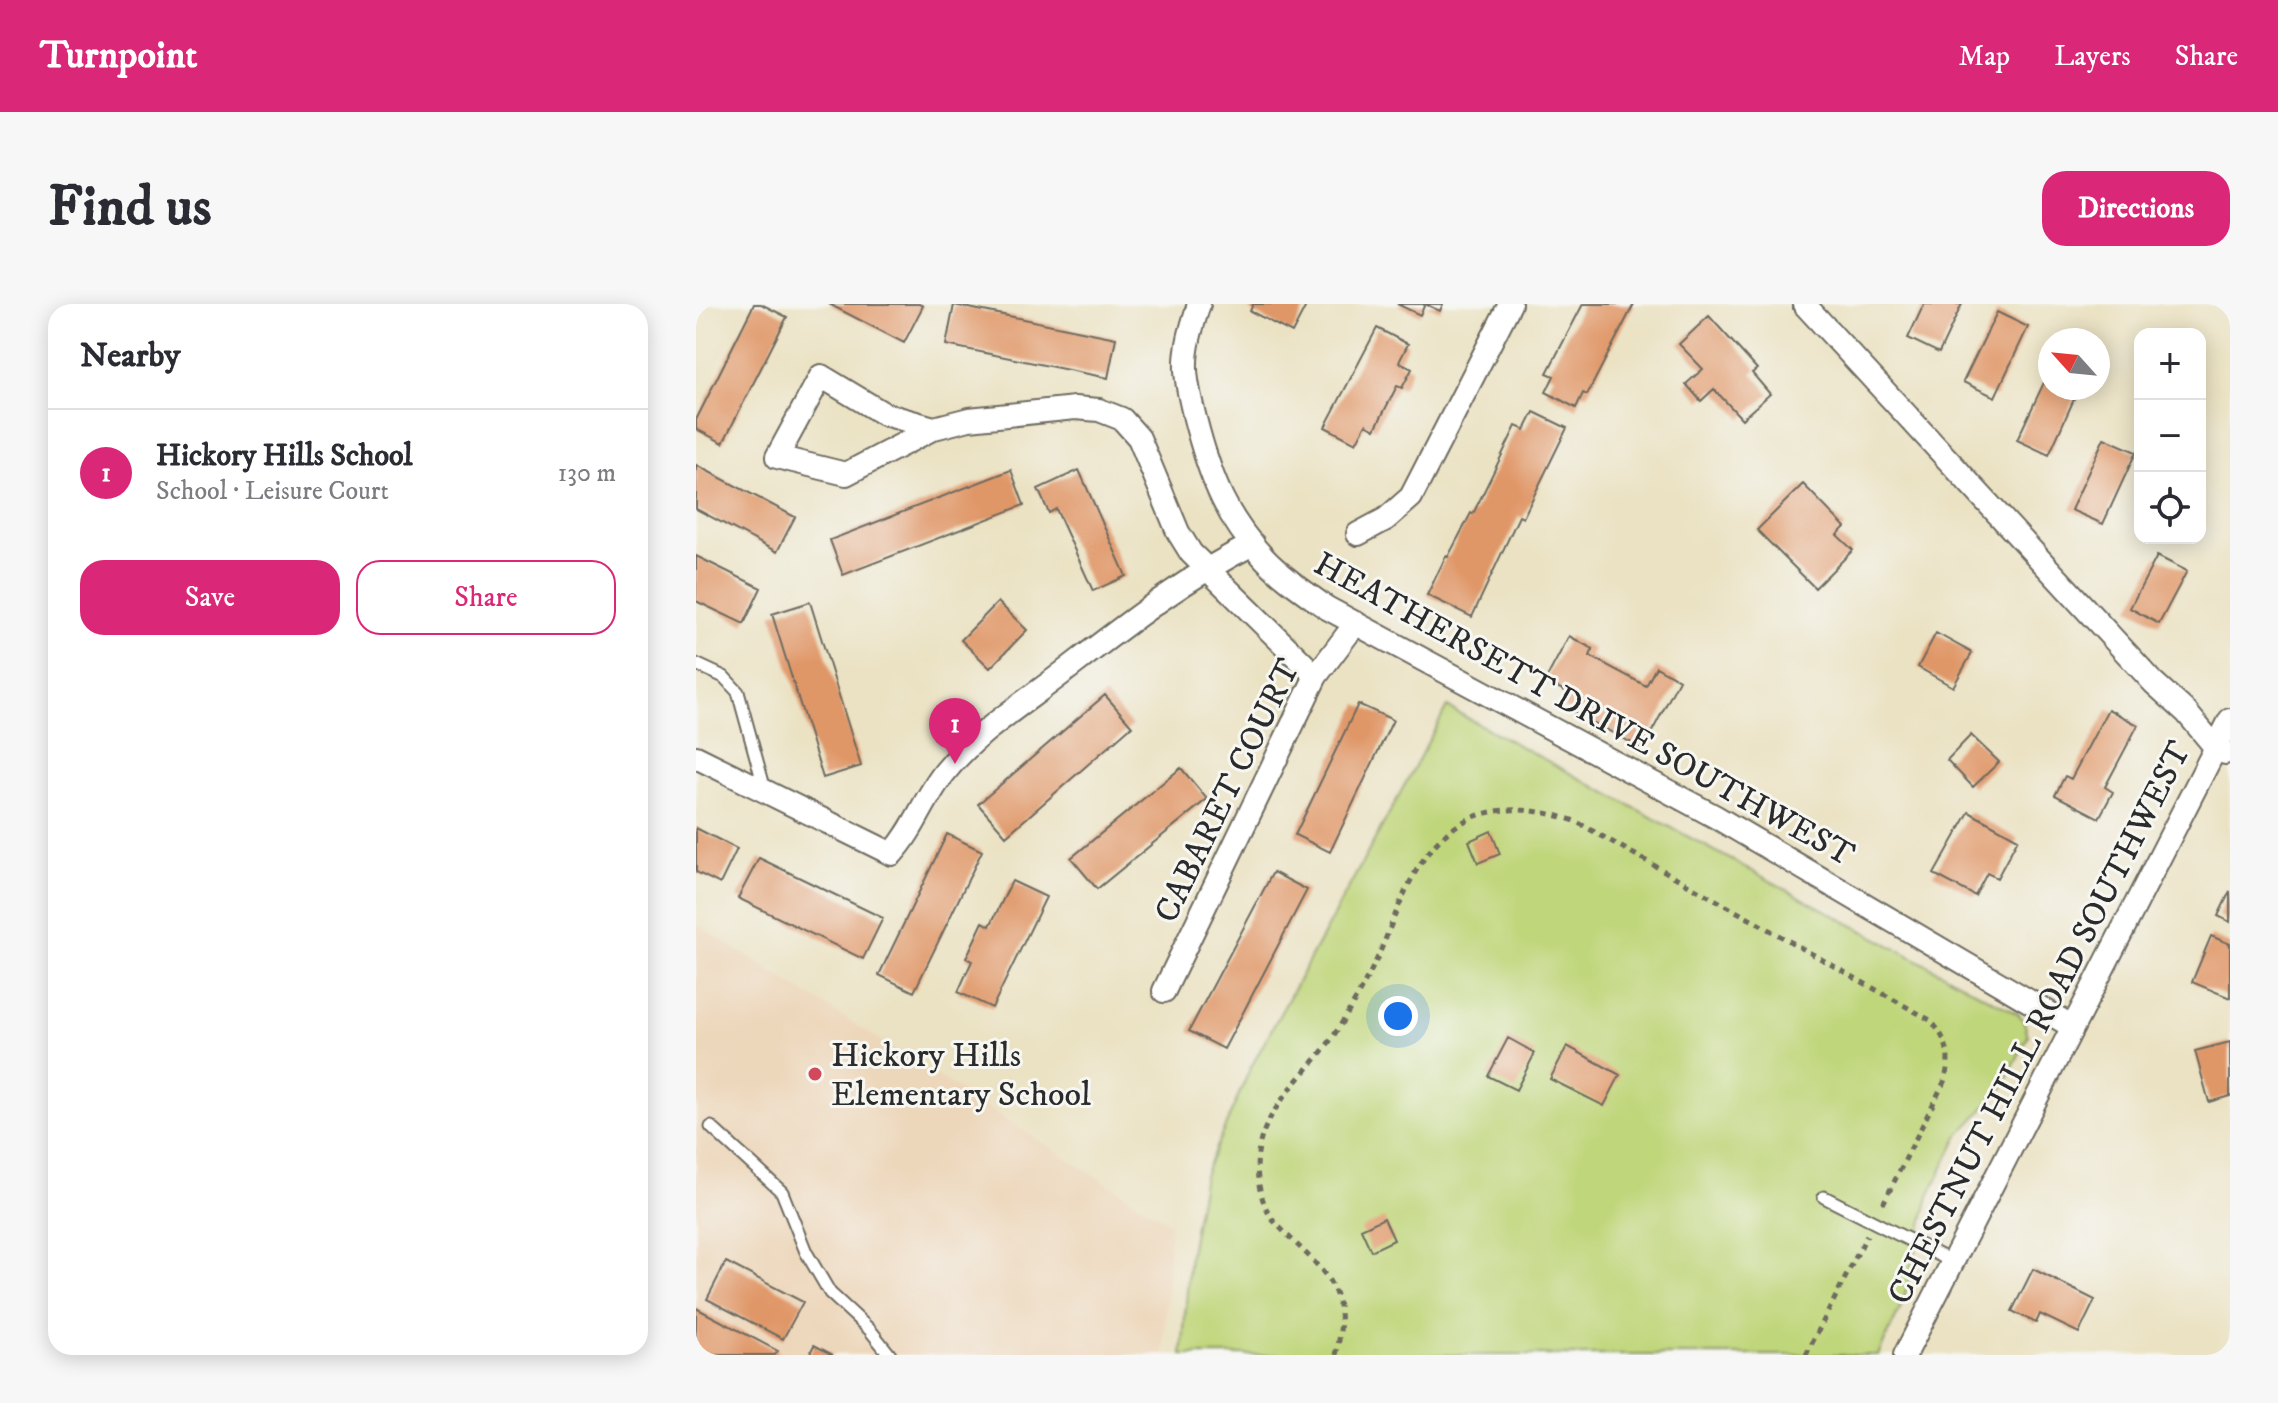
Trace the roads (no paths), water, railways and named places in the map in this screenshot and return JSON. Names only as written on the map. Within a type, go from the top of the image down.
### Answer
[{"type":"street","name":"HEATHERSETT DRIVE SOUTHWEST","points":[[1199,304],[1188,341],[1186,371],[1192,409],[1212,478],[1235,520],[1253,544],[1292,583],[1327,608],[1716,817],[2073,1027]]},
{"type":"street","points":[[1358,534],[1386,519],[1411,497],[1510,304]]},
{"type":"street","points":[[1804,304],[2154,683],[2223,752]]},
{"type":"street","points":[[934,428],[884,414],[821,376],[777,457],[846,474],[934,428],[969,419],[1075,408],[1099,410],[1122,419],[1139,438],[1178,532],[1191,553],[1316,676]]},
{"type":"street","points":[[696,757],[892,854],[907,838],[943,774],[978,737],[1206,568],[1253,544]]},
{"type":"street","name":"CABARET COURT","points":[[1164,991],[1316,676],[1356,623]]},
{"type":"street","points":[[2186,712],[2230,721]]},
{"type":"street","name":"CHESTNUT HILL ROAD SOUTHWEST","points":[[1905,1355],[2073,1027],[2223,752],[2230,721]]},
{"type":"lane","points":[[696,664],[724,677],[738,692],[765,791]]},
{"type":"lane","points":[[711,1127],[782,1192],[806,1252],[830,1293],[870,1330],[890,1355]]},
{"type":"lane","points":[[1824,1197],[1953,1262]]},
{"type":"place","name":"Hickory Hills School","points":[[955,764]]},
{"type":"place","name":"Hickory Hills Elementary School","points":[[815,1074]]}]
